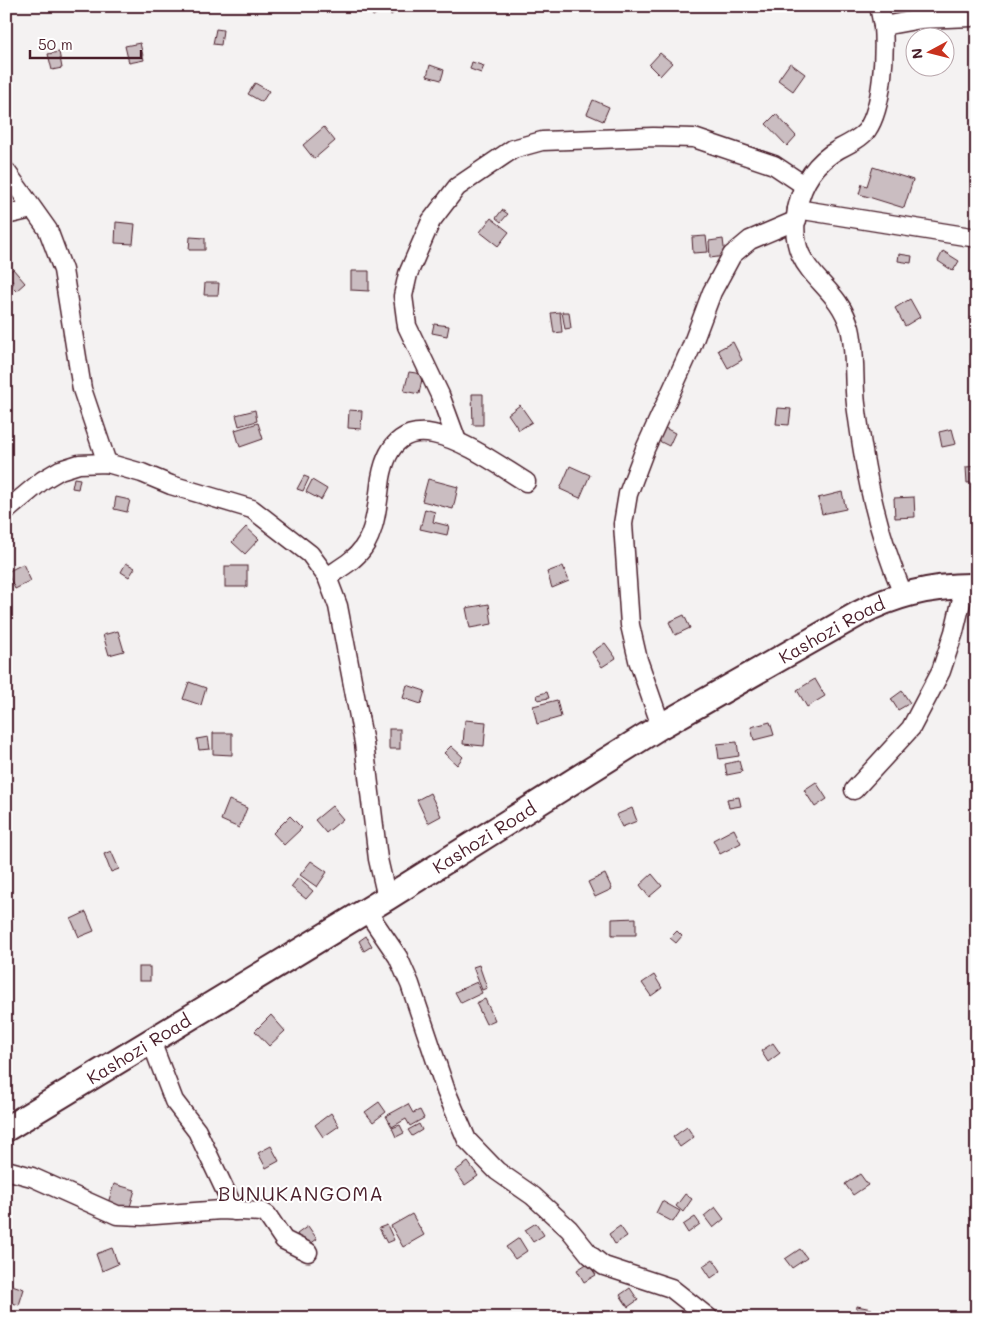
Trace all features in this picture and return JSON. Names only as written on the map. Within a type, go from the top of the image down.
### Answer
[{"type":"main road","name":"Kashozi Road","points":[[6,1129],[387,898],[661,726],[858,614],[879,603],[903,594],[921,590],[971,586]]},
{"type":"street","points":[[879,6],[884,26],[878,101],[873,119],[866,131],[816,166],[804,185],[797,215],[796,243],[800,256],[844,312],[850,330],[856,402],[867,482],[887,555],[903,594]]},
{"type":"street","points":[[884,26],[921,19],[972,17]]},
{"type":"street","points":[[457,440],[440,396],[407,326],[403,296],[408,274],[431,221],[457,187],[513,149],[542,141],[653,137],[694,138],[774,165],[804,185]]},
{"type":"street","points":[[6,171],[48,230],[63,270],[82,390],[108,463]]},
{"type":"street","points":[[6,216],[32,209]]},
{"type":"street","points":[[661,726],[638,660],[630,625],[623,524],[628,494],[645,449],[692,348],[712,292],[732,255],[750,240],[797,215],[977,238]]},
{"type":"street","points":[[327,577],[355,558],[364,547],[378,502],[383,468],[390,452],[406,435],[420,432],[436,433],[457,440],[526,482]]},
{"type":"street","points":[[6,511],[43,480],[60,470],[79,464],[108,463],[142,473],[171,485],[252,509],[310,554],[327,577],[338,606],[363,735],[378,859],[387,898]]},
{"type":"street","points":[[854,790],[911,728],[941,670],[971,586]]},
{"type":"street","points":[[366,910],[398,957],[410,984],[446,1092],[467,1140],[497,1171],[541,1203],[569,1229],[590,1255],[604,1266],[670,1288],[708,1318]]},
{"type":"street","points":[[151,1041],[174,1101],[196,1131],[236,1211]]},
{"type":"street","points":[[6,1170],[32,1177],[116,1215],[142,1216],[221,1210],[262,1212],[268,1215],[284,1240],[308,1252]]},
{"type":"building","points":[[378,6],[381,11],[373,16],[366,7]]},
{"type":"building","points":[[385,6],[403,6],[391,15]]},
{"type":"building","points":[[216,29],[223,30],[221,45],[213,44]]},
{"type":"building","points":[[140,43],[144,60],[129,63],[125,46]]},
{"type":"building","points":[[59,52],[62,68],[52,70],[48,54]]},
{"type":"building","points":[[660,53],[672,63],[660,76],[649,65]]},
{"type":"building","points":[[472,62],[484,66],[481,73],[470,69]]},
{"type":"building","points":[[790,63],[805,74],[793,91],[778,80]]},
{"type":"building","points":[[430,65],[444,70],[441,80],[427,76]]},
{"type":"building","points":[[255,83],[269,91],[262,102],[248,94]]},
{"type":"building","points":[[593,100],[609,107],[603,121],[587,114]]},
{"type":"building","points":[[776,114],[796,136],[787,146],[766,124]]},
{"type":"building","points":[[324,127],[335,141],[314,159],[303,145]]},
{"type":"building","points":[[873,167],[913,180],[904,208],[859,194],[862,184],[867,186]]},
{"type":"building","points":[[502,210],[508,214],[501,222],[496,218]]},
{"type":"building","points":[[491,218],[509,232],[498,246],[480,232]]},
{"type":"building","points":[[116,222],[135,224],[133,244],[115,243]]},
{"type":"building","points":[[706,236],[708,252],[693,253],[692,237]]},
{"type":"building","points":[[190,237],[205,238],[205,250],[189,250]]},
{"type":"building","points":[[723,239],[725,256],[710,258],[709,241]]},
{"type":"building","points":[[943,251],[959,261],[953,271],[938,261]]},
{"type":"building","points":[[899,254],[912,256],[911,263],[898,261]]},
{"type":"building","points":[[13,269],[25,283],[16,291],[11,286],[14,283],[7,275]]},
{"type":"building","points":[[351,271],[369,271],[369,291],[351,290]]},
{"type":"building","points":[[205,283],[219,283],[218,295],[204,295]]},
{"type":"building","points":[[910,299],[920,317],[905,326],[895,308]]},
{"type":"building","points":[[560,312],[562,332],[554,333],[551,313]]},
{"type":"building","points":[[562,312],[569,312],[571,328],[565,329]]},
{"type":"building","points":[[434,324],[449,326],[447,336],[432,333]]},
{"type":"building","points":[[733,342],[742,360],[728,368],[718,350]]},
{"type":"building","points":[[409,372],[423,374],[419,394],[404,391]]},
{"type":"building","points":[[472,394],[483,394],[483,425],[473,425]]},
{"type":"building","points":[[520,405],[532,422],[519,430],[508,414]]},
{"type":"building","points":[[778,408],[791,409],[789,425],[776,424]]},
{"type":"building","points":[[255,410],[257,421],[239,426],[236,415]]},
{"type":"building","points":[[349,410],[362,411],[361,429],[348,428]]},
{"type":"building","points":[[258,423],[263,439],[240,447],[235,430]]},
{"type":"building","points":[[663,427],[675,433],[669,446],[657,440]]},
{"type":"building","points":[[952,429],[956,444],[942,447],[939,432]]},
{"type":"building","points":[[570,466],[590,475],[580,498],[560,489]]},
{"type":"building","points":[[977,466],[977,482],[967,483],[966,467]]},
{"type":"building","points":[[304,476],[309,478],[303,491],[297,489]]},
{"type":"building","points":[[74,478],[80,479],[78,489],[72,488]]},
{"type":"building","points":[[428,479],[458,487],[453,509],[422,501]]},
{"type":"building","points":[[312,480],[327,489],[321,500],[306,492]]},
{"type":"building","points":[[977,485],[977,502],[972,502],[971,486]]},
{"type":"building","points":[[842,492],[846,509],[822,514],[818,498]]},
{"type":"building","points":[[116,497],[130,500],[127,512],[114,509]]},
{"type":"building","points":[[914,497],[915,517],[895,518],[894,498]]},
{"type":"building","points":[[425,509],[435,512],[433,522],[449,526],[447,535],[420,529]]},
{"type":"building","points":[[246,527],[259,539],[245,554],[232,542]]},
{"type":"building","points":[[126,563],[135,568],[129,577],[121,572]]},
{"type":"building","points":[[23,564],[31,581],[15,589],[7,572]]},
{"type":"building","points":[[225,566],[247,566],[247,587],[225,587]]},
{"type":"building","points":[[563,566],[569,581],[552,588],[547,572]]},
{"type":"building","points":[[489,604],[492,624],[470,628],[466,608]]},
{"type":"building","points":[[684,615],[690,628],[675,635],[669,622]]},
{"type":"building","points":[[118,631],[124,651],[109,655],[103,635]]},
{"type":"building","points":[[605,643],[616,658],[602,667],[592,652]]},
{"type":"building","points":[[815,679],[825,696],[807,707],[797,690]]},
{"type":"building","points":[[189,682],[206,688],[201,705],[183,699]]},
{"type":"building","points":[[407,685],[425,691],[421,704],[403,698]]},
{"type":"building","points":[[902,691],[910,703],[898,710],[891,699]]},
{"type":"building","points":[[547,692],[549,698],[538,700],[537,695]]},
{"type":"building","points":[[557,700],[561,717],[537,724],[533,706]]},
{"type":"building","points":[[465,720],[486,722],[484,746],[463,744]]},
{"type":"building","points":[[770,722],[774,735],[754,740],[751,727]]},
{"type":"building","points":[[389,729],[400,729],[400,749],[389,749]]},
{"type":"building","points":[[213,733],[232,733],[232,755],[213,754]]},
{"type":"building","points":[[208,737],[210,749],[199,750],[197,739]]},
{"type":"building","points":[[737,742],[739,756],[719,759],[717,744]]},
{"type":"building","points":[[451,746],[463,757],[457,765],[444,753]]},
{"type":"building","points":[[739,761],[742,772],[727,775],[725,764]]},
{"type":"building","points":[[816,782],[827,799],[815,807],[804,790]]},
{"type":"building","points":[[430,793],[441,816],[428,823],[417,800]]},
{"type":"building","points":[[739,797],[741,806],[729,808],[727,799]]},
{"type":"building","points":[[229,800],[247,808],[239,828],[221,820]]},
{"type":"building","points":[[332,806],[343,819],[326,833],[315,820]]},
{"type":"building","points":[[632,808],[637,821],[622,827],[616,815]]},
{"type":"building","points":[[290,816],[302,828],[284,845],[273,833]]},
{"type":"building","points":[[734,829],[741,843],[720,854],[713,840]]},
{"type":"building","points":[[111,851],[119,869],[111,872],[104,854]]},
{"type":"building","points":[[311,861],[327,872],[317,887],[300,875]]},
{"type":"building","points":[[605,874],[612,889],[595,897],[588,882]]},
{"type":"building","points":[[652,874],[662,886],[649,897],[640,885]]},
{"type":"building","points":[[298,878],[313,891],[306,899],[291,887]]},
{"type":"building","points":[[86,912],[94,931],[79,937],[71,919]]},
{"type":"building","points":[[636,918],[636,935],[612,935],[612,919]]},
{"type":"building","points":[[677,931],[682,936],[676,943],[670,938]]},
{"type":"building","points":[[366,936],[372,946],[364,951],[359,941]]},
{"type":"building","points":[[479,965],[487,988],[482,990],[473,967]]},
{"type":"building","points":[[139,967],[150,967],[150,981],[139,981]]},
{"type":"building","points":[[654,975],[662,988],[651,996],[642,983]]},
{"type":"building","points":[[477,982],[482,993],[461,1003],[455,992]]},
{"type":"building","points":[[485,999],[495,1020],[486,1024],[476,1003]]},
{"type":"building","points":[[271,1015],[285,1031],[269,1046],[255,1031]]},
{"type":"building","points":[[773,1043],[780,1053],[768,1062],[761,1051]]},
{"type":"building","points":[[379,1102],[386,1112],[373,1122],[365,1112]]},
{"type":"building","points":[[408,1104],[413,1113],[420,1110],[424,1118],[410,1126],[406,1119],[392,1127],[386,1116]]},
{"type":"building","points":[[331,1113],[339,1126],[323,1137],[315,1125]]},
{"type":"building","points":[[419,1124],[422,1130],[412,1136],[408,1130]]},
{"type":"building","points":[[400,1125],[404,1133],[396,1137],[392,1128]]},
{"type":"building","points":[[687,1127],[694,1137],[680,1147],[673,1137]]},
{"type":"building","points":[[271,1146],[279,1161],[266,1168],[258,1153]]},
{"type":"building","points":[[468,1162],[478,1176],[465,1185],[455,1171]]},
{"type":"building","points":[[860,1174],[868,1185],[853,1195],[845,1184]]},
{"type":"building","points":[[114,1184],[135,1190],[129,1210],[108,1203]]},
{"type":"building","points":[[685,1194],[692,1199],[683,1212],[676,1206]]},
{"type":"building","points":[[662,1201],[680,1211],[673,1222],[656,1213]]},
{"type":"building","points":[[715,1207],[724,1219],[713,1228],[704,1216]]},
{"type":"building","points":[[412,1214],[424,1235],[403,1247],[391,1226]]},
{"type":"building","points":[[695,1217],[700,1224],[688,1233],[683,1225]]},
{"type":"building","points":[[536,1223],[544,1235],[533,1242],[525,1230]]},
{"type":"building","points":[[387,1225],[394,1240],[387,1243],[379,1228]]},
{"type":"building","points":[[308,1226],[317,1239],[306,1247],[297,1234]]},
{"type":"building","points":[[620,1226],[627,1236],[615,1244],[609,1234]]},
{"type":"building","points":[[519,1238],[527,1251],[515,1259],[506,1247]]},
{"type":"building","points":[[112,1248],[118,1264],[102,1271],[96,1254]]},
{"type":"building","points":[[800,1249],[807,1258],[792,1268],[785,1259]]},
{"type":"building","points":[[713,1259],[721,1271],[711,1278],[703,1266]]},
{"type":"building","points":[[588,1263],[596,1275],[584,1282],[577,1270]]},
{"type":"building","points":[[6,1283],[24,1289],[19,1305],[6,1301]]},
{"type":"building","points":[[630,1288],[638,1300],[628,1307],[620,1295]]},
{"type":"building","points":[[857,1306],[872,1309],[870,1317],[856,1315]]},
{"type":"district","name":"BUNUKANGOMA","points":[[301,1193]]}]
